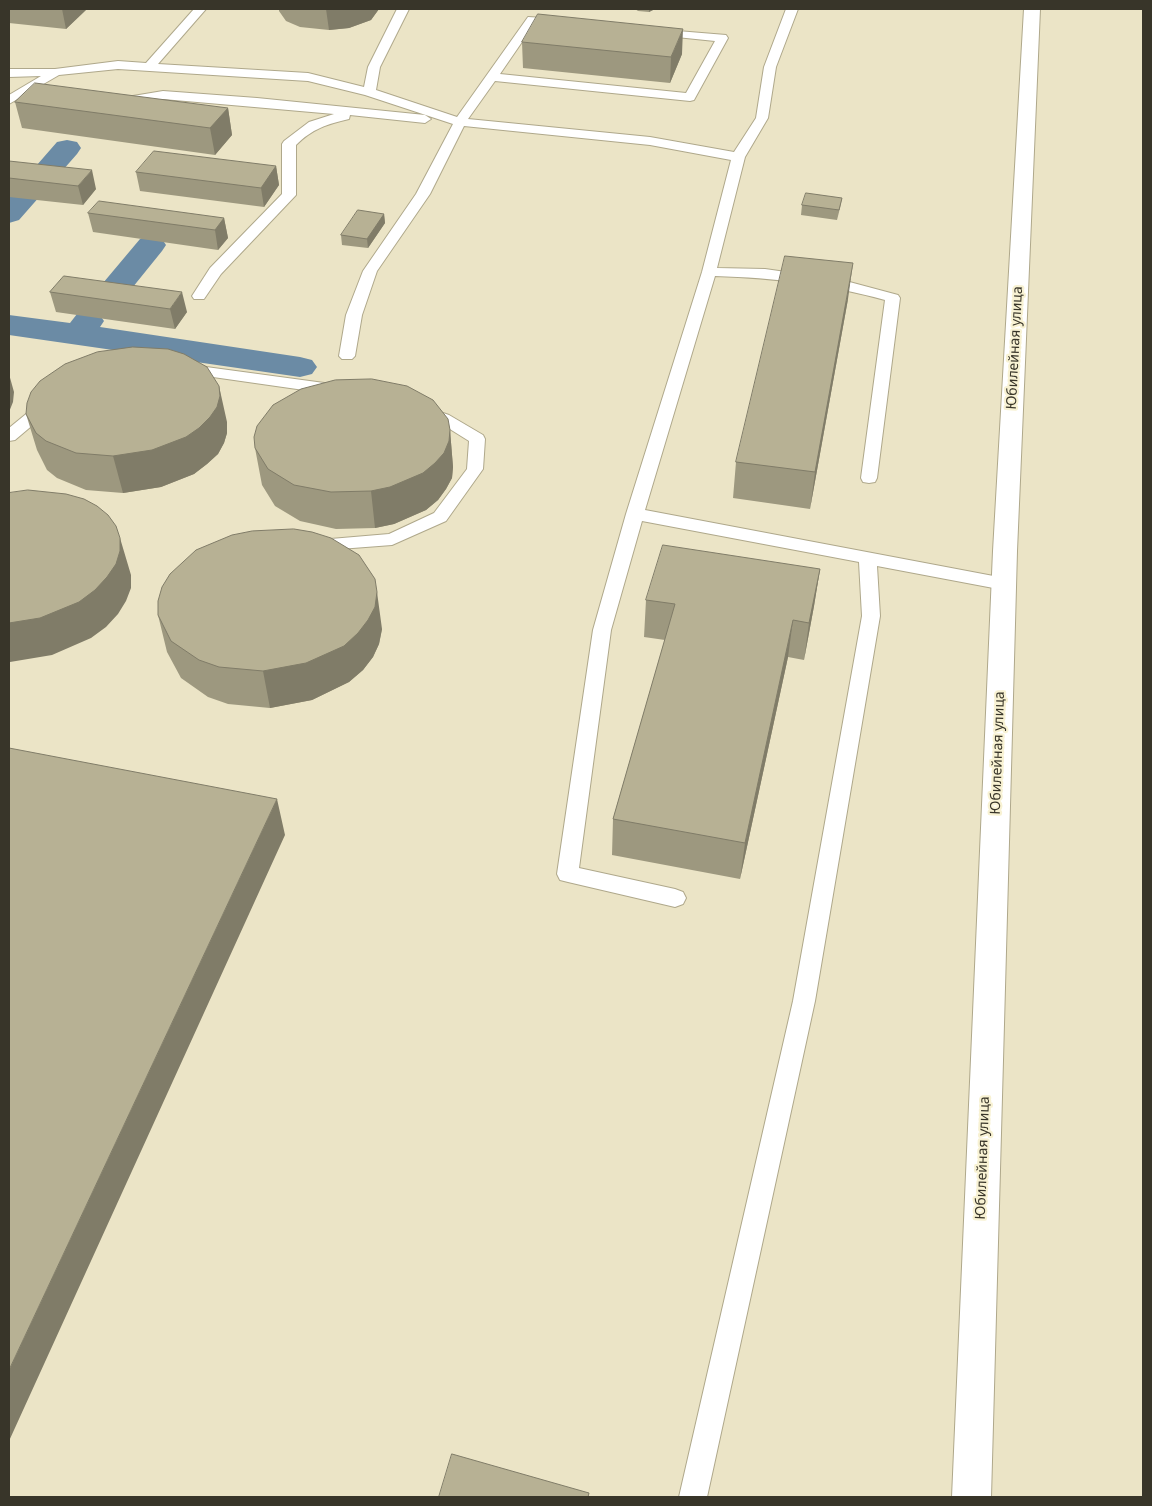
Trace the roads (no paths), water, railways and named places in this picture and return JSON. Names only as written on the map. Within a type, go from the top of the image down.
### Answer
[{"type":"main road","name":"Юбилейная улица","points":[[971,1497],[1004,584],[1032,9]]},
{"type":"lane","points":[[149,67],[200,9]]},
{"type":"lane","points":[[369,92],[374,67],[403,9]]},
{"type":"lane","points":[[675,898],[568,874],[602,630],[634,514],[709,272],[738,156],[762,118],[770,67],[792,9]]},
{"type":"lane","points":[[347,356],[354,315],[370,272],[422,194],[460,122],[532,19],[570,23]]},
{"type":"lane","points":[[491,77],[690,97],[722,38],[646,30]]},
{"type":"lane","points":[[9,74],[56,72],[118,65],[308,77],[369,92],[460,122]]},
{"type":"lane","points":[[9,100],[56,72]]},
{"type":"lane","points":[[108,111],[120,102],[163,95],[256,102],[650,141],[738,156]]},
{"type":"lane","points":[[199,296],[215,271],[290,195],[288,144],[305,129],[329,117],[366,113]]},
{"type":"lane","points":[[709,272],[765,273],[842,284],[893,298],[869,478]]},
{"type":"lane","points":[[168,369],[178,368],[258,378],[354,393]]},
{"type":"lane","points":[[9,436],[51,402],[60,398]]},
{"type":"lane","points":[[305,546],[392,539],[440,518],[475,469],[477,439],[443,418],[408,407]]},
{"type":"lane","points":[[634,514],[1004,584]]},
{"type":"lane","points":[[692,1497],[804,1001],[871,616],[868,559]]},
{"type":"waterway","points":[[9,214],[67,148]]},
{"type":"waterway","points":[[109,296],[151,245]]},
{"type":"waterway","points":[[79,334],[88,321]]},
{"type":"waterway","points":[[9,325],[79,334]]},
{"type":"waterway","points":[[79,334],[300,367]]}]
